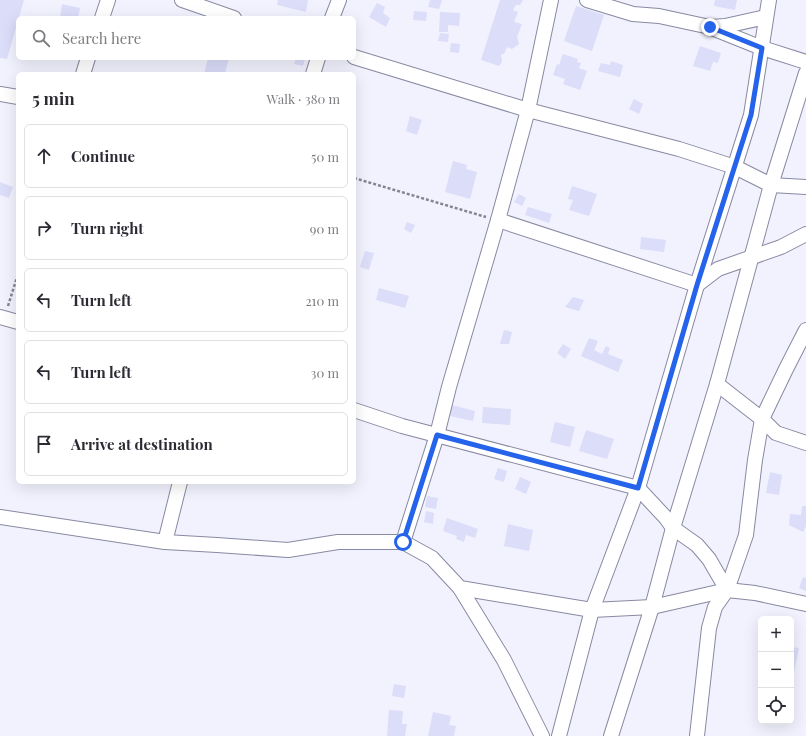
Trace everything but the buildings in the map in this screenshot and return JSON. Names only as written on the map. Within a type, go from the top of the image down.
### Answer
[{"type":"street","points":[[103,16],[108,0]]},
{"type":"street","points":[[182,0],[228,16]]},
{"type":"street","points":[[333,16],[339,0]]},
{"type":"street","points":[[403,542],[437,435],[449,387],[498,220],[528,110],[551,0]]},
{"type":"street","points":[[587,0],[633,14],[659,16],[710,27],[762,48],[806,62]]},
{"type":"street","points":[[559,736],[592,610],[638,488],[697,285],[751,115],[769,0]]},
{"type":"street","points":[[710,27],[725,26],[766,17]]},
{"type":"street","points":[[356,58],[528,110],[679,149],[735,167],[772,185],[806,187]]},
{"type":"street","points":[[83,72],[87,60]]},
{"type":"street","points":[[314,72],[317,60]]},
{"type":"street","points":[[611,736],[652,607],[673,528],[717,384],[772,185],[806,73]]},
{"type":"street","points":[[0,94],[16,97]]},
{"type":"street","points":[[498,220],[697,285]]},
{"type":"street","points":[[697,285],[718,269],[781,247],[806,234]]},
{"type":"street","points":[[2,318],[16,322]]},
{"type":"street","points":[[697,736],[709,628],[715,607],[727,590],[746,536],[755,460],[762,420],[786,368],[806,330]]},
{"type":"street","points":[[717,384],[776,433],[806,443]]},
{"type":"street","points":[[356,411],[402,426],[638,488],[666,518],[673,528],[697,545],[705,554],[727,590]]},
{"type":"street","points":[[165,542],[180,484]]},
{"type":"street","points":[[0,517],[165,542],[288,550],[338,542],[403,542],[432,558],[460,588],[504,660],[542,736]]},
{"type":"street","points":[[460,588],[592,610],[652,607],[727,590],[755,593],[806,604]]},
{"type":"path","points":[[356,179],[498,220]]},
{"type":"path","points":[[2,318],[16,280]]},
{"type":"route","points":[[403,542],[437,435],[638,488],[697,285],[751,115],[762,48],[710,27]]}]
